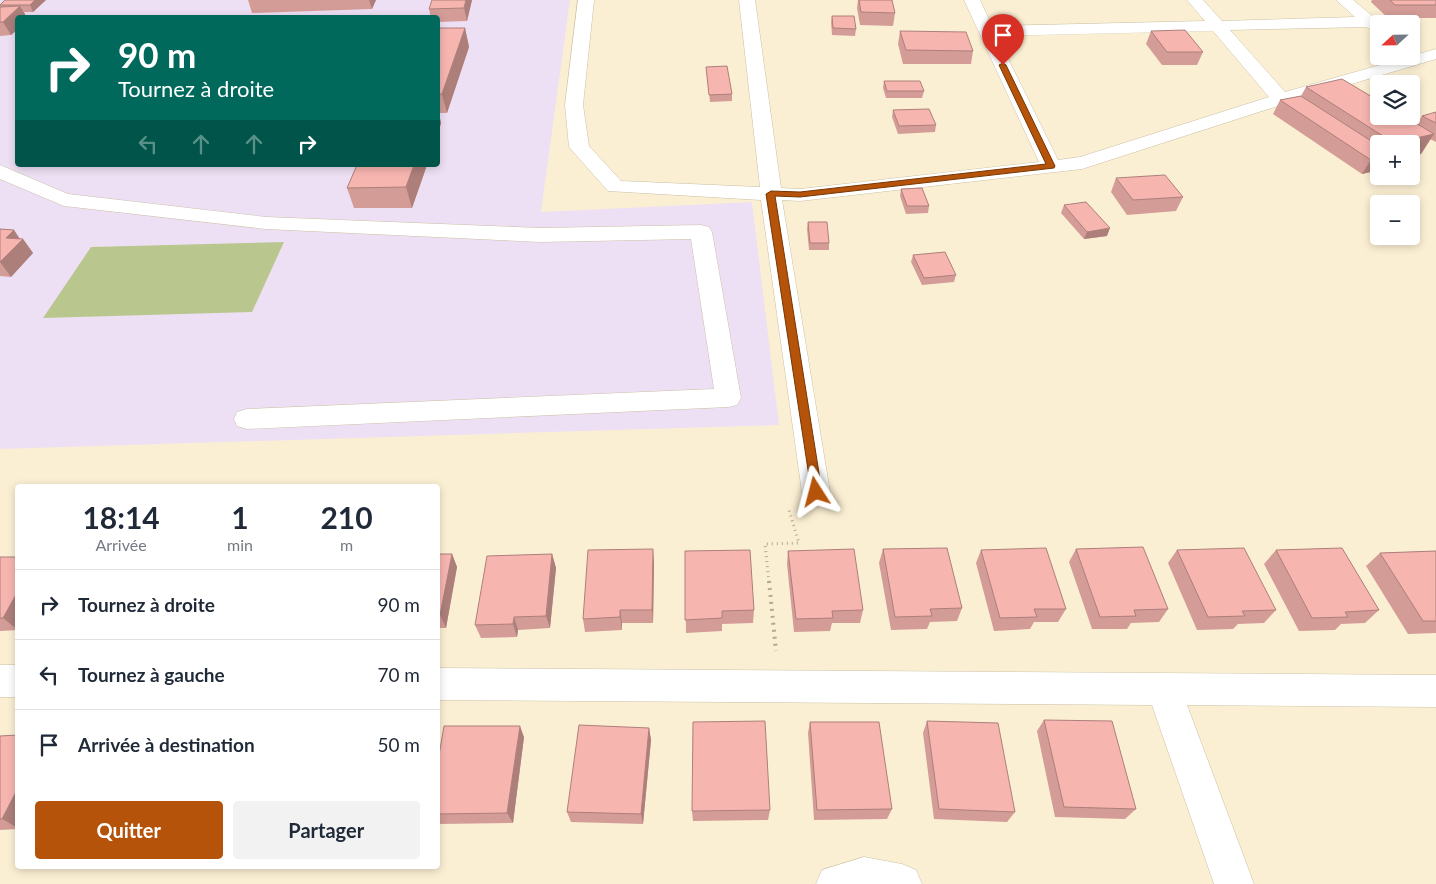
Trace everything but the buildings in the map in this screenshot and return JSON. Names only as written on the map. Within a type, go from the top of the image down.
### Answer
[{"type":"street","points":[[586,0],[574,105],[579,147],[615,187],[800,195],[1082,163],[1390,65]]},
{"type":"street","points":[[747,0],[771,194],[816,492]]},
{"type":"street","points":[[972,0],[1051,166]]},
{"type":"street","points":[[1196,0],[1281,99]]},
{"type":"street","points":[[1344,0],[1370,23]]},
{"type":"street","points":[[987,31],[1217,25],[1370,26]]},
{"type":"street","points":[[1420,57],[1436,54]]},
{"type":"street","points":[[0,171],[64,200],[266,224],[541,235],[701,232],[728,398],[247,419]]},
{"type":"street","points":[[0,681],[15,681]]},
{"type":"street","points":[[440,684],[1436,691]]},
{"type":"street","points":[[1164,689],[1234,884]]},
{"type":"street","points":[[836,884],[864,877],[902,884]]},
{"type":"path","points":[[780,686],[765,544],[800,543],[785,498],[816,492]]},
{"type":"shaded area","points":[[0,0],[570,0],[541,212],[752,202],[779,425],[0,449]]},
{"type":"green space","points":[[284,242],[252,312],[43,318],[91,247]]},
{"type":"route","points":[[816,492],[771,194],[800,195],[1051,166],[1003,65]]}]
